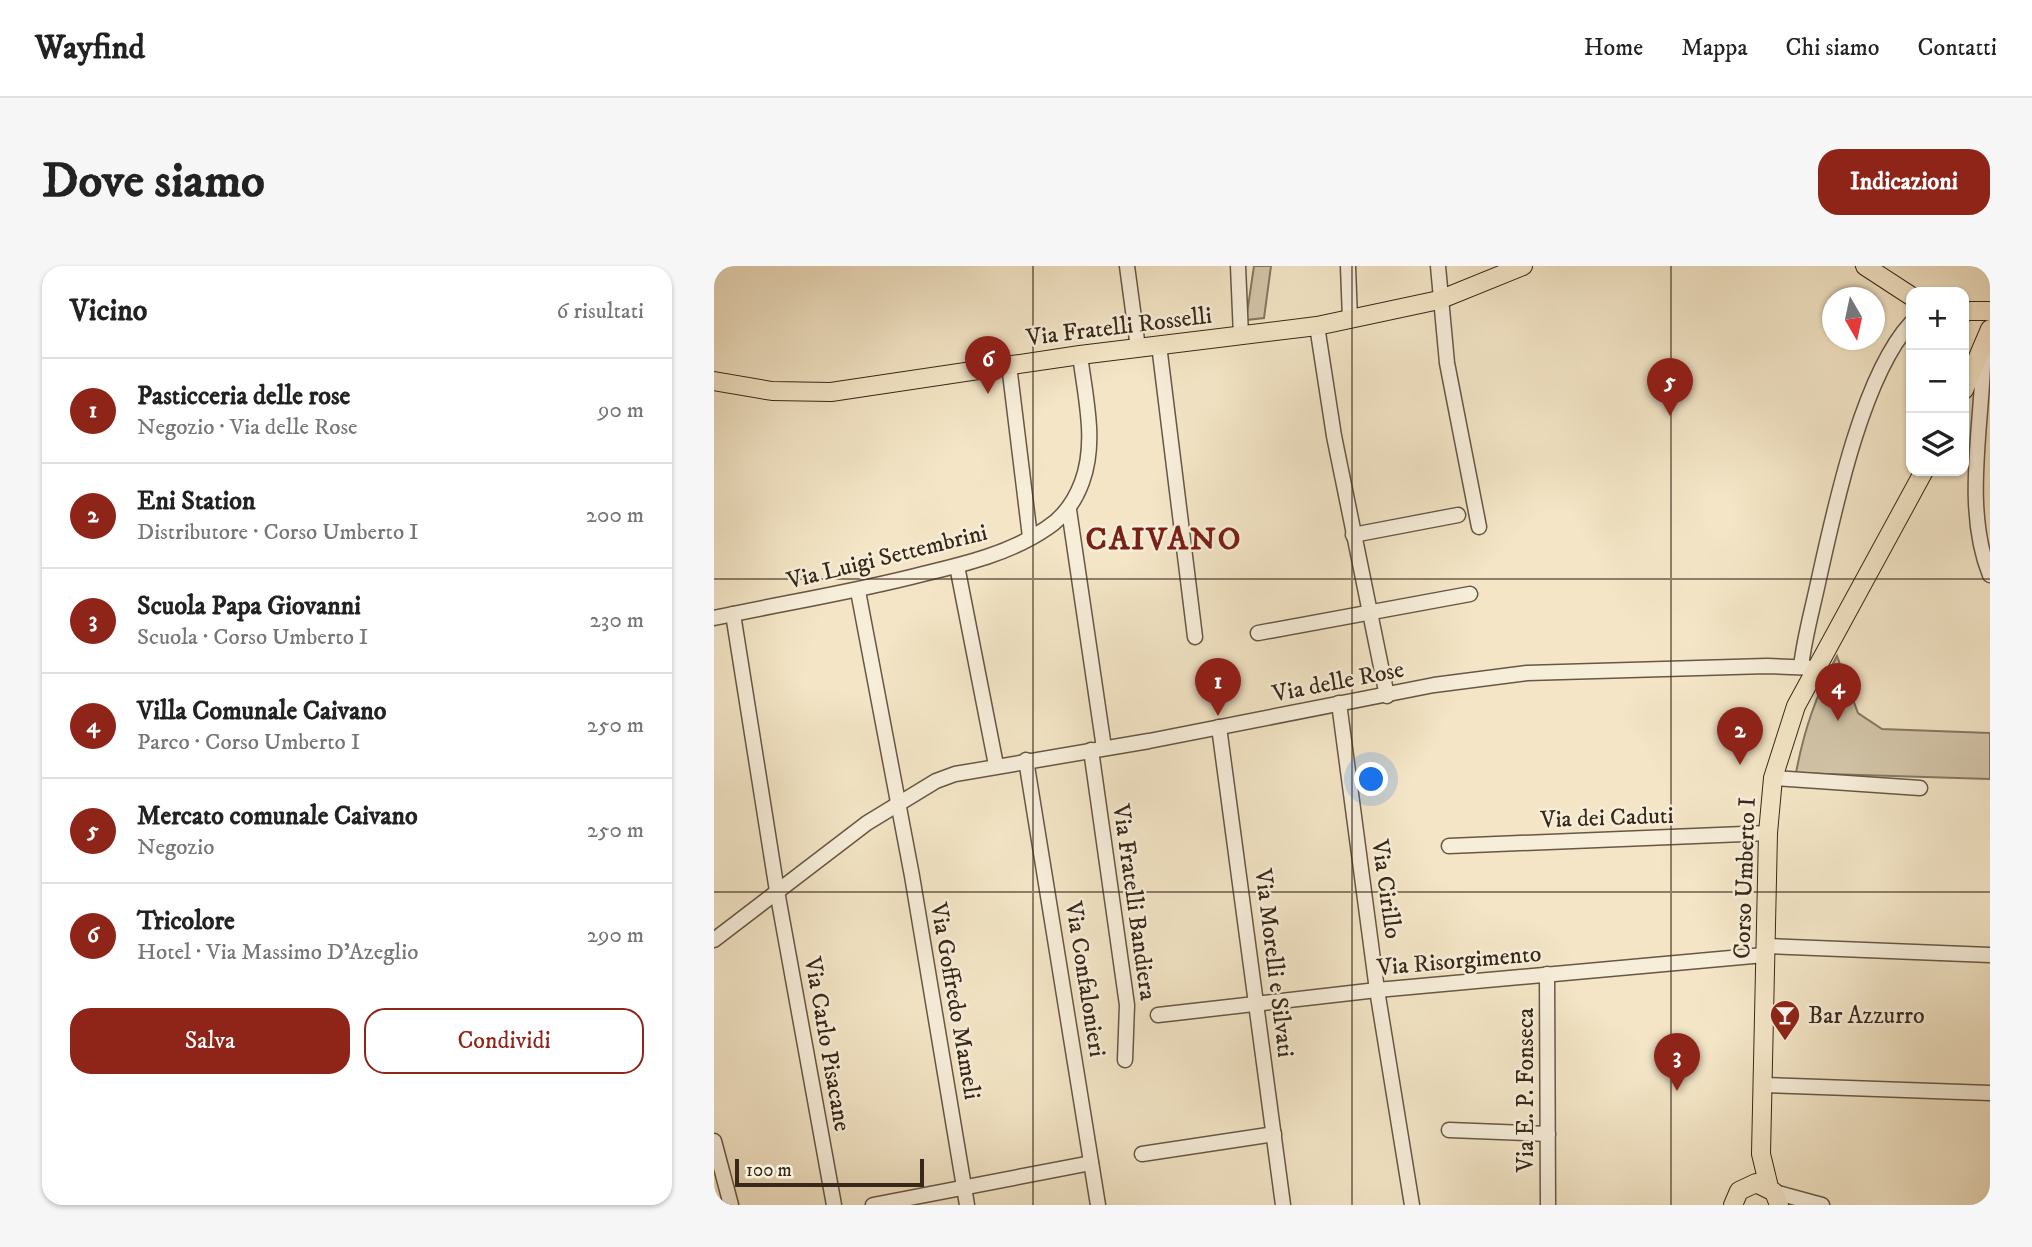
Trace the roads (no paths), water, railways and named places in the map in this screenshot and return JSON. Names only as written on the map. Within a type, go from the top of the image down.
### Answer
[{"type":"main road","name":"Via Fratelli Rosselli","points":[[714,381],[772,391],[831,392],[1080,355],[1317,327],[1439,300],[1523,266]]},
{"type":"main road","points":[[1865,266],[1906,293]]},
{"type":"main road","points":[[1969,311],[1990,312]]},
{"type":"main road","points":[[1969,378],[1990,329]]},
{"type":"main road","name":"Corso Umberto I","points":[[1774,1195],[1760,1154],[1768,833],[1773,779],[1809,668],[1921,476]]},
{"type":"main road","name":"Corso Umberto I","points":[[1735,1200],[1760,1154]]},
{"type":"main road","points":[[1735,1200],[1756,1183],[1774,1195]]},
{"type":"street","points":[[1127,266],[1138,348]]},
{"type":"street","points":[[1238,266],[1241,336]]},
{"type":"street","points":[[1348,266],[1350,320]]},
{"type":"street","points":[[1438,266],[1439,300],[1447,363],[1479,527]]},
{"type":"street","points":[[1317,327],[1334,436],[1387,696]]},
{"type":"street","points":[[1809,668],[1828,536],[1856,434],[1888,353],[1906,330]]},
{"type":"street","points":[[1158,345],[1195,637]]},
{"type":"street","points":[[1990,348],[1983,364],[1977,491],[1980,533],[1990,575]]},
{"type":"street","name":"Via Luigi Settembrini","points":[[714,618],[858,591],[957,566],[1048,528],[1069,510],[1083,481],[1089,446],[1080,355]]},
{"type":"street","points":[[1009,365],[1030,537]]},
{"type":"street","name":"Via Fratelli Bandiera","points":[[1069,510],[1127,1005],[1125,1060]]},
{"type":"street","points":[[1353,534],[1458,515]]},
{"type":"street","points":[[957,566],[996,765]]},
{"type":"street","name":"Via Goffredo Mameli","points":[[858,591],[967,1205]]},
{"type":"street","points":[[1258,633],[1470,594]]},
{"type":"street","name":"Via Carlo Pisacane","points":[[733,614],[777,891],[834,1205]]},
{"type":"street","name":"Via delle Rose","points":[[715,936],[867,823],[936,780],[996,765],[1219,727],[1434,685],[1527,673],[1809,668]]},
{"type":"street","name":"Via Cirillo","points":[[1339,703],[1377,990],[1412,1205]]},
{"type":"street","name":"Via Morelli e Silvati","points":[[1219,727],[1283,1205]]},
{"type":"street","name":"Via Confalonieri","points":[[1026,760],[1098,1205]]},
{"type":"street","points":[[1773,779],[1920,788]]},
{"type":"street","name":"Via dei Caduti","points":[[1449,846],[1768,833]]},
{"type":"street","name":"Via Risorgimento","points":[[1158,1015],[1765,951],[1990,955]]},
{"type":"street","name":"Via E. P. Fonseca","points":[[1547,974],[1548,1205]]},
{"type":"street","points":[[1763,1085],[1990,1093]]},
{"type":"street","points":[[1448,1130],[1548,1134]]},
{"type":"street","points":[[1142,1154],[1274,1135]]},
{"type":"street","points":[[714,1141],[731,1205]]},
{"type":"street","points":[[873,1205],[1091,1163]]},
{"type":"street","points":[[1774,1195],[1822,1205]]},
{"type":"place","name":"Tricolore","points":[[988,394]]},
{"type":"place","name":"Mercato comunale Caivano","points":[[1670,416]]},
{"type":"place","name":"Pasticceria delle rose","points":[[1218,716]]},
{"type":"place","name":"Villa Comunale Caivano","points":[[1838,721]]},
{"type":"place","name":"Eni Station","points":[[1740,765]]},
{"type":"place","name":"Bar Azzurro","points":[[1785,1042]]},
{"type":"place","name":"Scuola Papa Giovanni","points":[[1677,1091]]},
{"type":"district","name":"CAIVANO","points":[[1164,538]]}]
